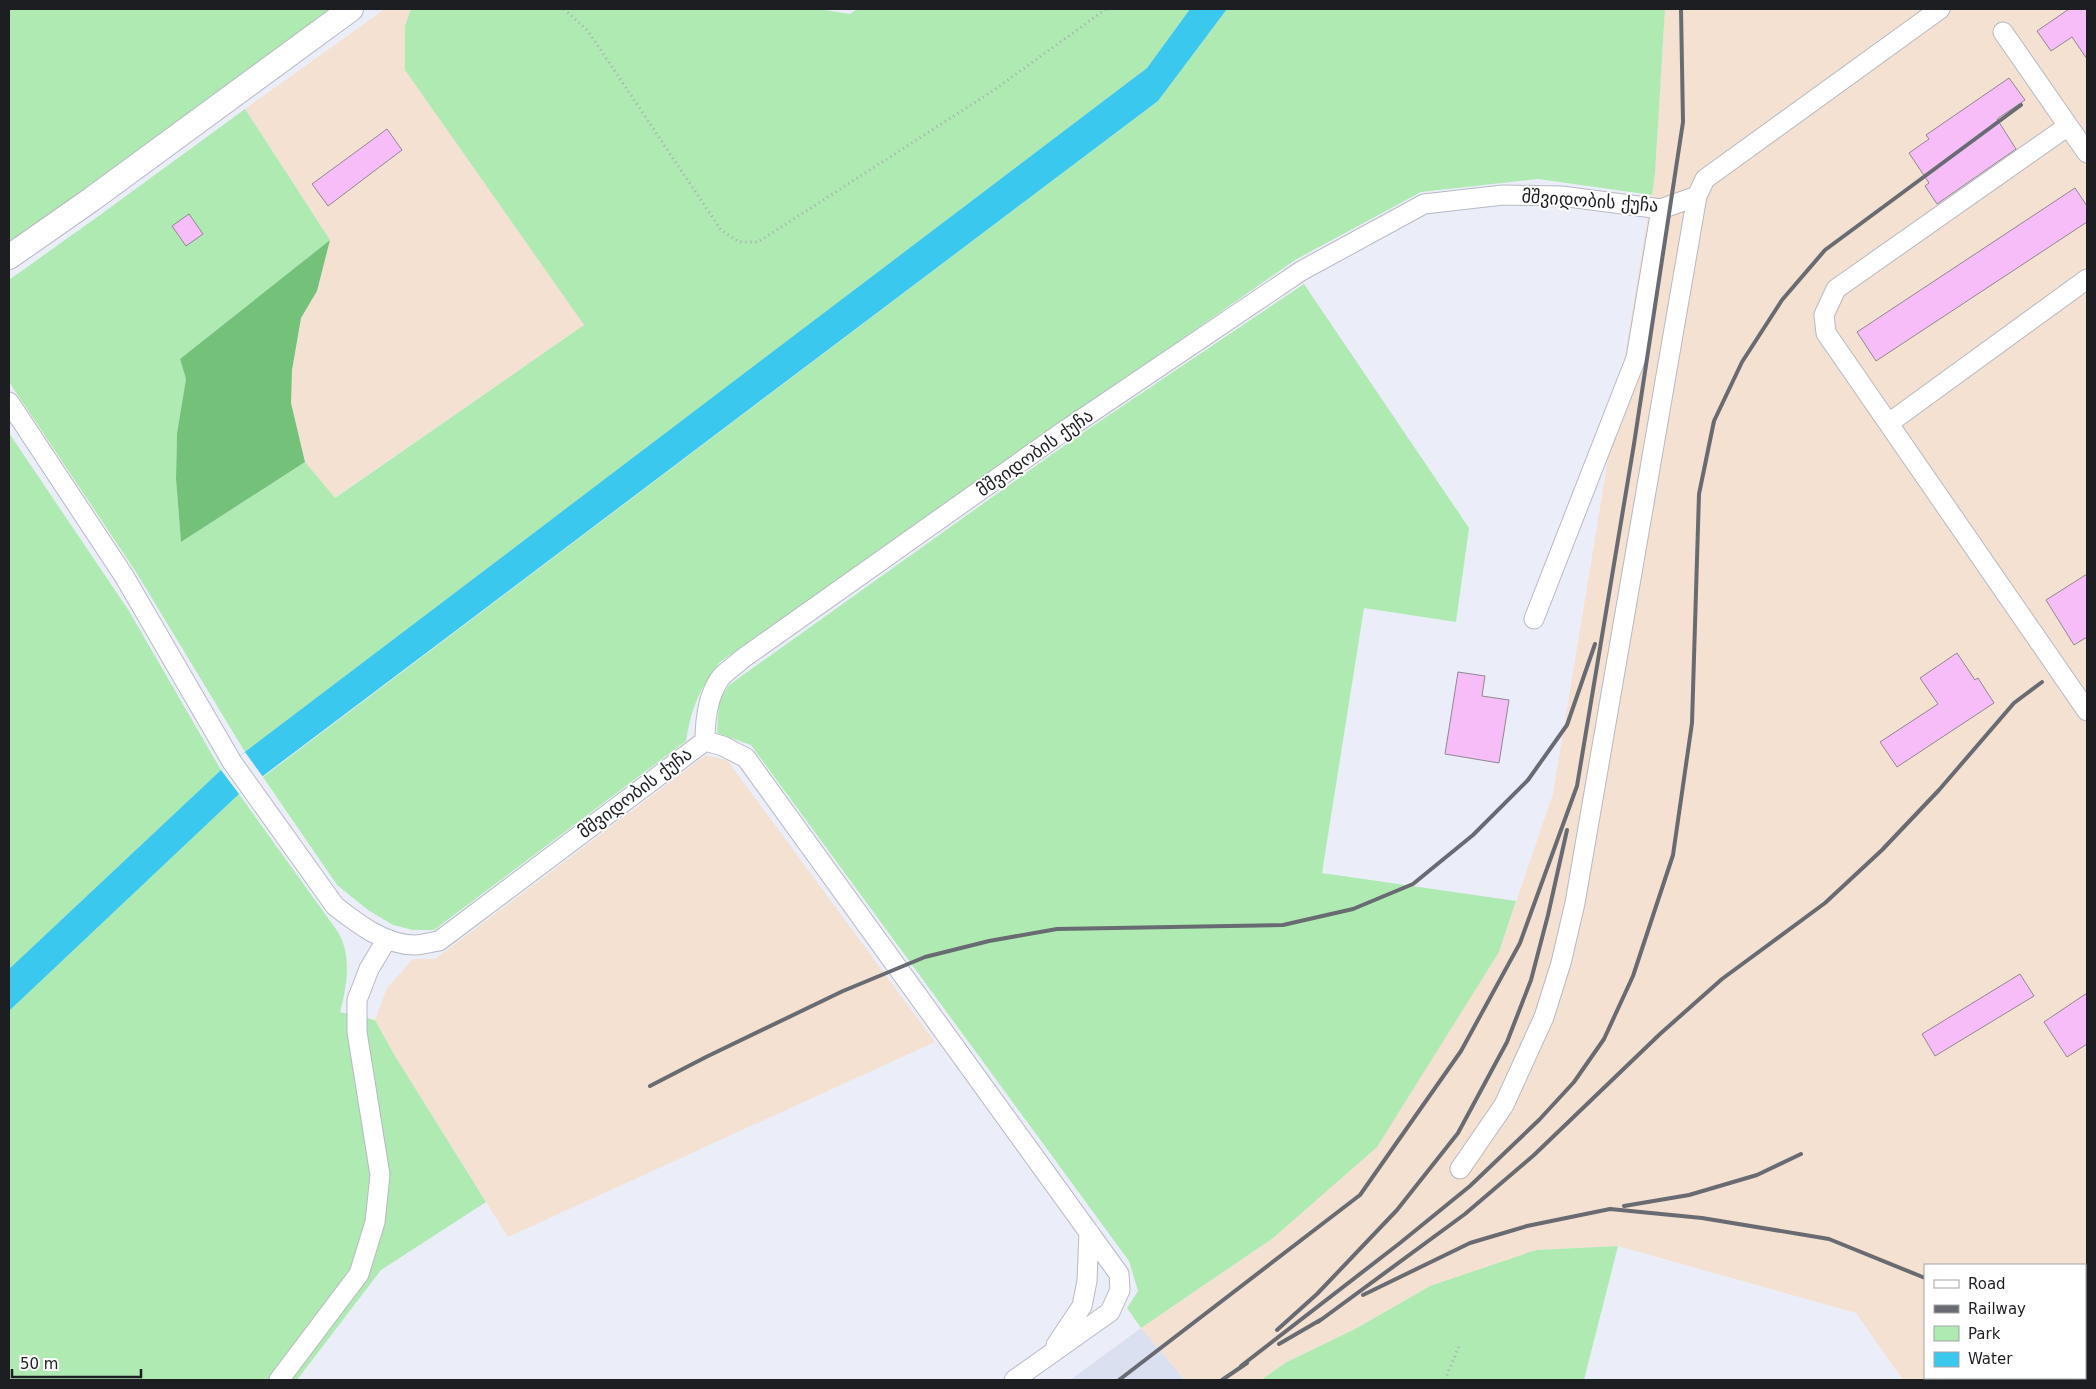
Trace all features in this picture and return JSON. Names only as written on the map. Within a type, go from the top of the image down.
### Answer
[{"type":"main road","points":[[9,257],[92,199],[351,9]]},
{"type":"street","points":[[1460,1169],[1504,1105],[1544,1017],[1562,963],[1576,903],[1697,196],[1705,179],[1940,9]]},
{"type":"street","points":[[2003,32],[2087,153]]},
{"type":"street","points":[[2068,126],[1836,290],[1824,314],[1826,332],[2085,704]]},
{"type":"street","name":"მშვიდობის ქუჩა","points":[[9,402],[124,576],[232,762],[335,906],[356,922],[387,939],[414,945],[439,941],[705,741],[705,721],[712,694],[720,679],[742,659],[1064,431],[1318,262],[1424,204],[1503,195],[1561,196],[1661,209],[1697,196]]},
{"type":"street","points":[[1534,619],[1636,358],[1661,209]]},
{"type":"street","points":[[1890,423],[2087,279]]},
{"type":"street","points":[[705,741],[723,746],[746,758],[1119,1274],[1120,1290],[1110,1312],[1014,1380]]},
{"type":"street","points":[[279,1380],[359,1274],[375,1222],[380,1174],[357,1032],[357,1000],[370,969],[387,939]]},
{"type":"street","points":[[1044,1359],[1062,1338],[1082,1306],[1087,1281],[1089,1232]]},
{"type":"path","points":[[564,9],[588,31],[721,230],[738,242],[758,242],[994,90],[1106,9]]},
{"type":"path","points":[[1445,1380],[1459,1346]]},
{"type":"shaded area","points":[[385,9],[411,9],[405,26],[405,70],[584,325],[334,498],[305,462],[291,403],[292,370],[301,318],[317,291],[330,240],[245,109]]},
{"type":"shaded area","points":[[1665,9],[2087,9],[2087,1380],[1903,1380],[1856,1313],[1618,1246],[1536,1250],[1430,1286],[1357,1328],[1285,1363],[1261,1380],[1185,1380],[1141,1328],[1273,1238],[1499,952],[1553,794],[1655,173]]},
{"type":"shaded area","points":[[706,755],[727,760],[935,1042],[508,1237],[395,1056],[375,1020],[387,988],[413,959],[435,959]]},
{"type":"shaded area","points":[[1141,1328],[1185,1380],[1070,1380]]},
{"type":"green space","points":[[9,9],[340,9],[9,250]]},
{"type":"green space","points":[[411,9],[818,9],[850,14],[857,9],[1190,9],[1147,68],[245,752],[136,572],[9,382],[9,280],[245,109],[330,240],[180,359],[186,379],[177,433],[176,479],[181,542],[305,462],[335,498],[584,325],[405,70],[405,26]]},
{"type":"green space","points":[[1227,9],[1665,9],[1652,195],[1538,179],[1421,192],[1295,260],[720,662],[697,699],[686,741],[434,930],[413,930],[393,925],[368,910],[337,885],[263,777],[1158,101]]},
{"type":"green space","points":[[330,240],[317,291],[301,318],[292,370],[291,403],[305,462],[181,542],[176,479],[177,433],[186,379],[180,359]]},
{"type":"green space","points":[[1304,284],[1469,528],[1456,622],[1364,608],[1322,873],[1516,901],[1499,952],[1377,1147],[1273,1238],[1141,1328],[1127,1308],[1138,1291],[1129,1261],[751,745],[717,733],[719,700],[729,685],[1075,438]]},
{"type":"green space","points":[[9,433],[129,611],[221,770],[9,969]]},
{"type":"green space","points":[[239,794],[338,932],[347,961],[345,992],[340,1012],[375,1020],[395,1056],[486,1202],[381,1270],[297,1380],[9,1380],[9,1011]]},
{"type":"green space","points":[[1618,1246],[1584,1380],[1261,1380],[1285,1363],[1357,1328],[1430,1286],[1536,1250]]},
{"type":"water","points":[[1190,9],[1227,9],[1158,101],[239,794],[9,1011],[9,969],[221,770],[1147,68]]},
{"type":"pier","points":[[245,752],[263,777],[239,794],[221,770]]},
{"type":"building","points":[[2069,9],[2087,9],[2087,59],[2072,37],[2051,51],[2037,31]]},
{"type":"building","points":[[2009,78],[2025,100],[1997,119],[2016,149],[1937,204],[1925,186],[1929,183],[1909,153],[1929,139],[1926,135]]},
{"type":"building","points":[[387,129],[402,150],[328,206],[312,184]]},
{"type":"building","points":[[2075,188],[2087,206],[2087,222],[1876,361],[1857,332]]},
{"type":"building","points":[[189,214],[203,234],[186,246],[172,226]]},
{"type":"building","points":[[2087,574],[2087,637],[2074,645],[2046,600]]},
{"type":"building","points":[[1957,653],[1975,680],[1978,678],[1994,703],[1897,767],[1880,742],[1938,704],[1920,678]]},
{"type":"building","points":[[1458,672],[1485,676],[1482,696],[1509,700],[1499,763],[1445,754]]},
{"type":"building","points":[[2020,974],[2034,996],[1935,1056],[1922,1034]]},
{"type":"building","points":[[2087,993],[2087,1044],[2067,1057],[2044,1022]]},
{"type":"railway","points":[[1119,1380],[1360,1195],[1461,1051],[1520,943],[1577,786],[1634,444],[1683,122],[1681,9]]},
{"type":"railway","points":[[1241,1366],[1400,1243],[1470,1186],[1539,1120],[1574,1082],[1604,1039],[1633,976],[1673,855],[1692,723],[1699,494],[1714,421],[1742,362],[1782,300],[1825,250],[2021,105]]},
{"type":"railway","points":[[650,1086],[843,991],[925,957],[989,941],[1057,929],[1283,925],[1353,909],[1413,884],[1473,835],[1528,780],[1567,725],[1595,644]]},
{"type":"railway","points":[[1318,1322],[1465,1214],[1534,1155],[1660,1034],[1722,979],[1825,903],[1882,850],[1939,790],[2014,703],[2042,682]]},
{"type":"railway","points":[[1277,1330],[1317,1294],[1397,1210],[1458,1133],[1507,1042],[1531,980],[1567,830]]},
{"type":"railway","points":[[1624,1206],[1689,1195],[1757,1175],[1801,1154]]},
{"type":"railway","points":[[1363,1295],[1470,1243],[1527,1226],[1610,1209],[1702,1218],[1829,1239],[1924,1278]]},
{"type":"railway","points":[[1279,1344],[1322,1319]]},
{"type":"railway","points":[[1222,1380],[1247,1363]]}]
